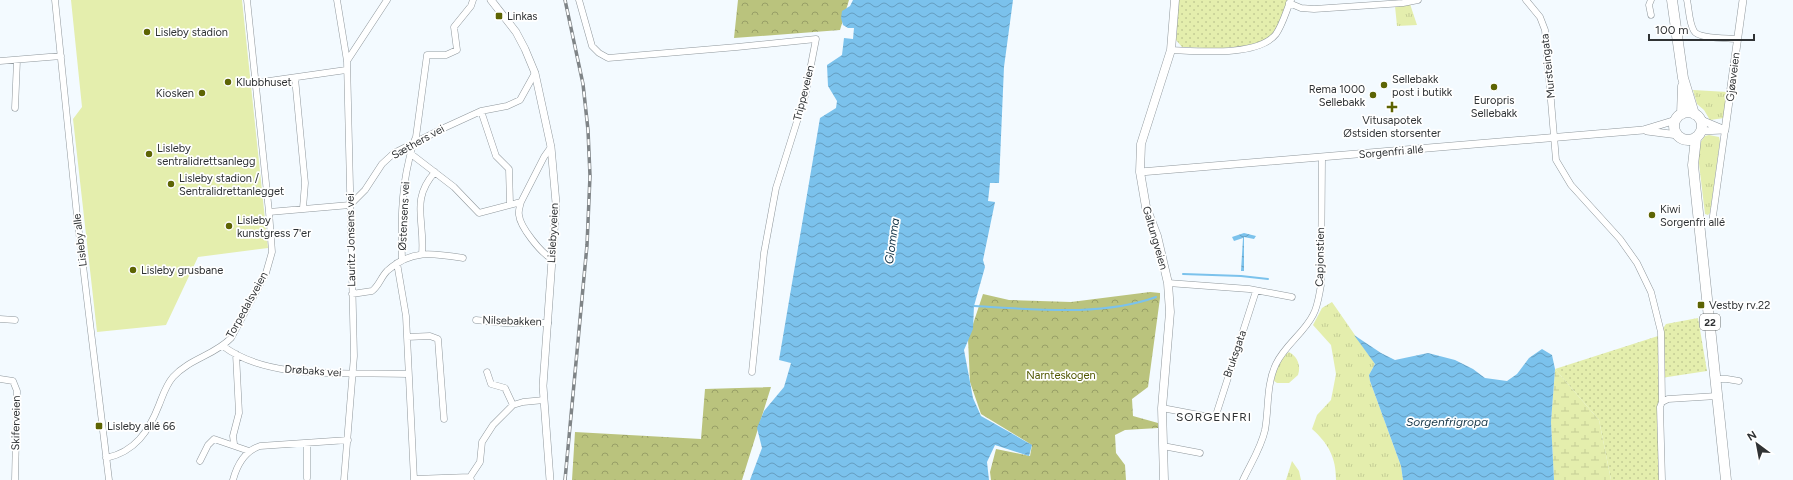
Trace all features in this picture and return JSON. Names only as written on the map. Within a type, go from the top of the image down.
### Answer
[{"type":"highway","name":"22","points":[[1672,0],[1684,78],[1697,117],[1699,134],[1693,165],[1726,480]]},
{"type":"highway","name":"22","points":[[1684,78],[1679,117],[1675,128],[1693,165]]},
{"type":"highway","points":[[1679,117],[1686,113],[1697,117]]},
{"type":"highway","points":[[1680,137],[1687,140],[1699,134]]},
{"type":"main road","name":"Galtungveien","points":[[1164,480],[1162,408],[1170,312],[1168,283],[1157,236],[1146,207],[1140,172],[1141,144],[1171,50],[1175,0]]},
{"type":"street","name":"Lisleby alle","points":[[55,0],[77,216],[109,480]]},
{"type":"street","points":[[247,0],[269,212],[350,205]]},
{"type":"street","name":"Lauritz Jonsens vei","points":[[337,0],[347,61],[346,70],[354,356],[344,480]]},
{"type":"street","points":[[347,61],[387,0]]},
{"type":"street","name":"Østensens vei","points":[[414,479],[406,316],[399,262],[402,202],[412,144],[416,137],[427,55],[446,55],[457,50],[454,27],[474,0]]},
{"type":"street","name":"Lislebyveien","points":[[491,0],[516,32],[535,73],[551,147],[556,203],[543,386],[550,480]]},
{"type":"street","name":"Trippeveien","points":[[579,0],[592,46],[599,53],[608,58],[816,39],[805,96],[776,188],[764,253],[752,372]]},
{"type":"street","points":[[1171,50],[1209,51],[1252,48],[1261,45],[1275,35],[1281,27],[1290,2],[1306,9],[1360,3],[1403,3],[1418,0]]},
{"type":"street","name":"Mursteingata","points":[[1526,0],[1540,18],[1545,30],[1555,153],[1559,167],[1571,186],[1620,239],[1637,263],[1651,292],[1661,332],[1662,402],[1660,407],[1662,480]]},
{"type":"street","points":[[1651,0],[1649,5],[1651,15]]},
{"type":"street","points":[[1687,0],[1693,29],[1696,34],[1702,37],[1737,39]]},
{"type":"street","name":"Gjøaveien","points":[[1712,223],[1743,0]]},
{"type":"street","points":[[0,61],[61,56]]},
{"type":"street","points":[[15,108],[17,60]]},
{"type":"street","points":[[255,83],[346,70]]},
{"type":"street","name":"Sæthers vei","points":[[350,205],[366,190],[382,164],[388,158],[446,127],[482,111],[507,106],[520,100],[535,73]]},
{"type":"street","points":[[295,78],[305,183],[304,208]]},
{"type":"street","points":[[482,111],[496,156],[509,169],[510,204]]},
{"type":"street","points":[[1643,130],[1679,117]]},
{"type":"street","points":[[1697,117],[1725,130]]},
{"type":"street","points":[[1643,130],[1680,137]]},
{"type":"street","name":"Sorgenfri allé","points":[[1140,172],[1643,130]]},
{"type":"street","points":[[1699,134],[1725,130]]},
{"type":"street","points":[[551,147],[544,156],[521,202],[519,212],[520,219],[540,251],[552,259]]},
{"type":"street","points":[[411,154],[454,187],[478,213],[521,202]]},
{"type":"street","name":"Capjonstien","points":[[1242,480],[1262,442],[1267,416],[1270,382],[1276,364],[1288,345],[1307,324],[1317,306],[1321,285],[1322,158]]},
{"type":"street","points":[[422,254],[423,240],[420,198],[426,184],[435,172]]},
{"type":"street","name":"Torpedalsveien","points":[[106,458],[134,446],[152,424],[167,385],[180,370],[223,346],[236,329],[271,260],[272,252],[269,212]]},
{"type":"street","points":[[352,294],[372,291],[384,274],[399,262],[412,255],[422,254],[463,258]]},
{"type":"street","points":[[1168,283],[1256,291],[1292,297]]},
{"type":"street","name":"Bruksgata","points":[[1162,408],[1215,418],[1256,291]]},
{"type":"street","points":[[0,319],[15,320]]},
{"type":"street","name":"Nilsebakken","points":[[476,320],[504,323],[548,323]]},
{"type":"street","points":[[407,337],[430,336],[438,339],[444,419]]},
{"type":"street","name":"Drøbaks vei","points":[[223,346],[236,354],[261,364],[289,370],[408,374]]},
{"type":"street","points":[[234,444],[233,436],[240,413],[236,354]]},
{"type":"street","points":[[488,372],[492,385],[505,388],[513,405]]},
{"type":"street","name":"Skiferveien","points":[[0,379],[13,381],[17,391],[15,480]]},
{"type":"street","points":[[1716,379],[1727,379],[1739,382]]},
{"type":"street","points":[[1662,402],[1668,399],[1717,396]]},
{"type":"street","points":[[414,479],[447,477],[471,479],[480,462],[484,437],[493,425],[513,405],[524,402],[544,400]]},
{"type":"street","points":[[200,461],[212,439],[217,438],[249,451]]},
{"type":"street","points":[[234,480],[240,463],[249,451],[260,446],[348,440]]},
{"type":"street","points":[[307,443],[307,478]]},
{"type":"street","points":[[1162,446],[1200,453]]},
{"type":"green space","name":"Lisleby stadion / Sentralidrettanlegget","points":[[71,0],[242,0],[268,248],[198,257],[166,325],[97,332],[73,119],[82,107]]},
{"type":"green space","points":[[738,0],[849,0],[840,30],[734,38]]},
{"type":"green space","points":[[1178,0],[1288,0],[1279,26],[1270,37],[1247,46],[1205,48],[1182,47],[1176,40]]},
{"type":"green space","points":[[1410,4],[1417,25],[1397,26],[1395,6]]},
{"type":"green space","points":[[1693,90],[1728,92],[1724,118],[1710,120],[1704,110],[1697,104]]},
{"type":"green space","points":[[1709,135],[1719,137],[1720,141],[1710,213],[1708,215],[1705,214],[1697,147],[1705,136]]},
{"type":"green space","name":"Narnteskogen","points":[[1150,292],[1160,293],[1160,298],[1148,387],[1132,399],[1133,416],[1158,423],[1158,428],[1125,430],[1115,435],[1116,453],[1125,465],[1126,480],[991,480],[990,472],[996,449],[1030,456],[1032,445],[981,414],[970,382],[968,339],[983,294],[1009,300],[1071,302]]},
{"type":"green space","points":[[1332,302],[1375,364],[1369,375],[1370,381],[1401,466],[1403,480],[1336,480],[1333,458],[1323,440],[1312,429],[1317,415],[1331,400],[1336,374],[1331,345],[1313,325],[1322,308]]},
{"type":"green space","points":[[1698,318],[1707,371],[1661,378],[1661,480],[1611,480],[1599,420],[1555,369],[1658,336],[1666,324]]},
{"type":"green space","points":[[1289,352],[1297,359],[1299,368],[1298,375],[1289,383],[1277,383],[1274,381],[1277,369],[1283,357]]},
{"type":"green space","points":[[1555,369],[1599,420],[1611,480],[1554,480],[1551,422]]},
{"type":"green space","points":[[771,387],[742,480],[572,480],[575,432],[701,439],[705,389]]},
{"type":"green space","points":[[1292,461],[1299,471],[1301,480],[1286,480]]},
{"type":"water","name":"Glomma","points":[[853,0],[1013,0],[1004,67],[999,183],[990,183],[988,201],[995,202],[983,260],[985,267],[974,306],[973,329],[964,350],[973,398],[981,416],[1032,445],[1029,456],[995,445],[987,462],[989,480],[750,480],[762,448],[757,428],[764,411],[784,387],[791,363],[779,360],[820,118],[836,108],[837,101],[828,86],[827,65],[842,55],[844,38],[853,39],[854,28],[848,28],[843,25],[841,18],[842,11],[850,6]]},
{"type":"water","points":[[1244,233],[1256,236],[1254,239],[1244,237],[1244,271],[1241,271],[1243,238],[1234,241],[1232,237]]},
{"type":"water","name":"Sorgenfrigropa","points":[[1354,335],[1381,353],[1395,360],[1428,353],[1455,360],[1473,369],[1485,378],[1507,381],[1517,374],[1529,358],[1542,349],[1552,355],[1555,369],[1551,422],[1554,480],[1403,480],[1401,466],[1370,381],[1369,375],[1375,364]]},
{"type":"waterway","points":[[1183,274],[1241,276],[1268,279]]},
{"type":"waterway","points":[[974,306],[1043,310],[1090,309],[1113,307],[1156,297]]},
{"type":"railway","points":[[565,0],[583,84],[588,130],[590,176],[587,245],[565,480]]},
{"type":"place","name":"Linkas","points":[[499,16]]},
{"type":"place","name":"Lisleby stadion","points":[[147,32]]},
{"type":"place","name":"Klubbhuset","points":[[228,82]]},
{"type":"place","name":"Sellebakk post i butikk","points":[[1384,85]]},
{"type":"place","name":"Europris Sellebakk","points":[[1494,87]]},
{"type":"place","name":"Kiosken","points":[[202,93]]},
{"type":"place","name":"Rema 1000 Sellebakk","points":[[1373,95]]},
{"type":"place","name":"Vitusapotek Østsiden storsenter","points":[[1392,107]]},
{"type":"place","name":"Lisleby sentralidrettsanlegg","points":[[149,154]]},
{"type":"place","name":"Lisleby stadion / Sentralidrettanlegget","points":[[171,184]]},
{"type":"place","name":"Kiwi Sorgenfri allé","points":[[1652,215]]},
{"type":"place","name":"Lisleby kunstgress 7'er","points":[[229,226]]},
{"type":"place","name":"Lisleby grusbane","points":[[133,270]]},
{"type":"place","name":"Vestby rv.22","points":[[1701,305]]},
{"type":"place","name":"Lisleby allé 66","points":[[99,426]]},
{"type":"district","name":"SORGENFRI","points":[[1214,417]]}]
